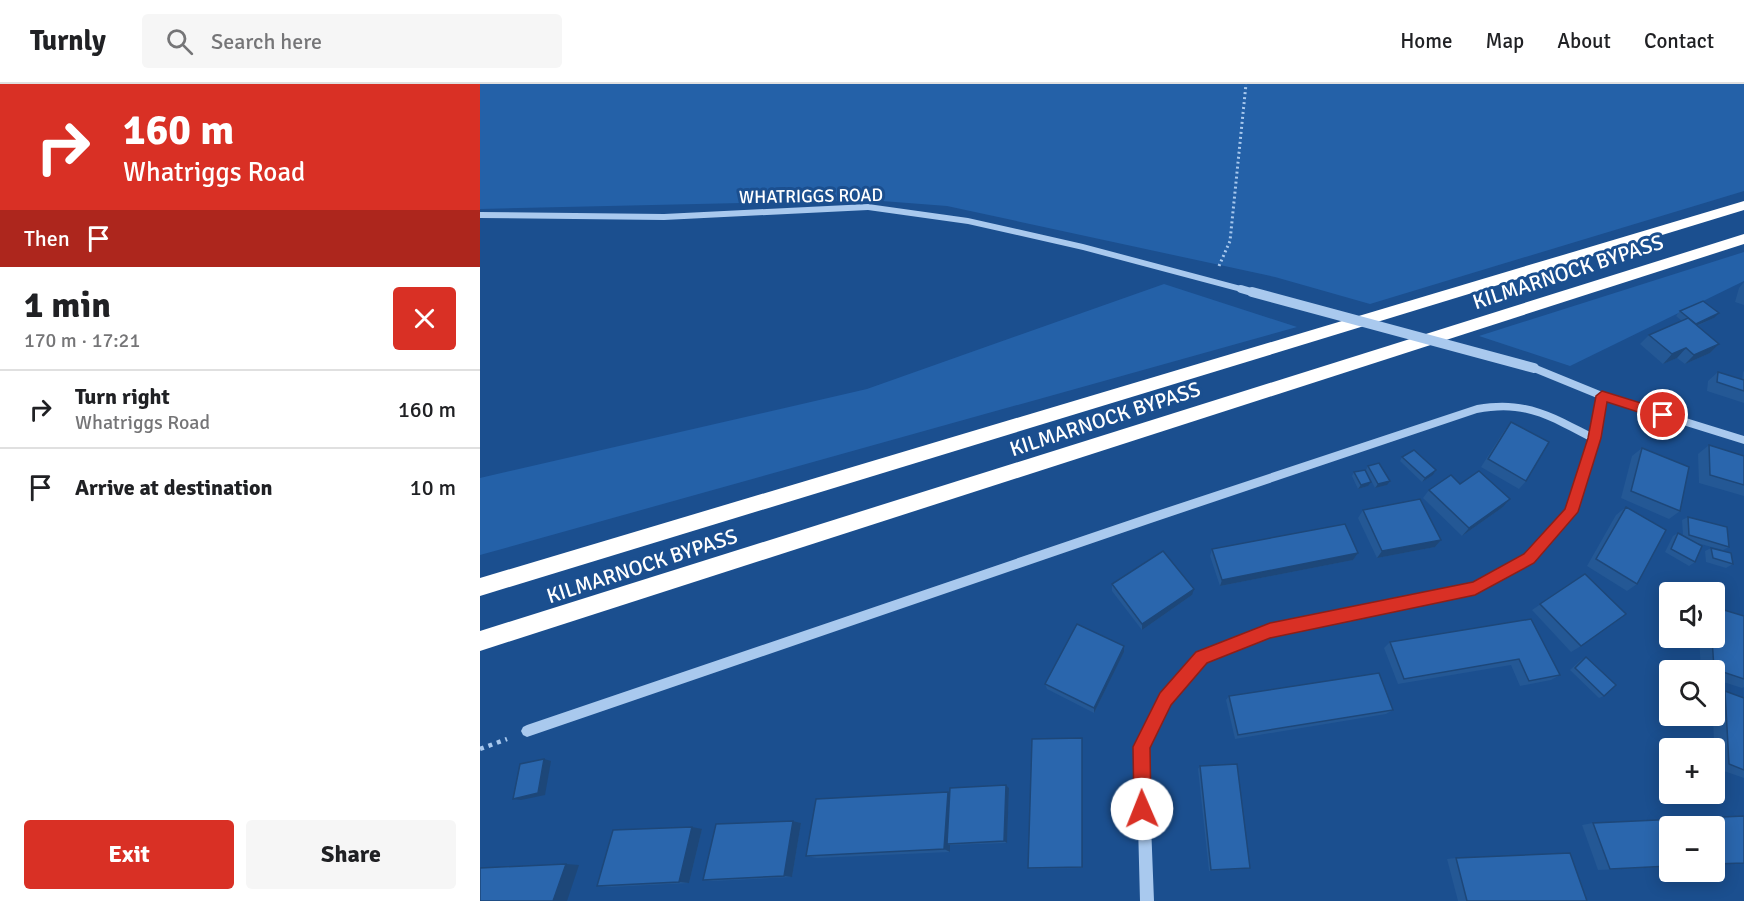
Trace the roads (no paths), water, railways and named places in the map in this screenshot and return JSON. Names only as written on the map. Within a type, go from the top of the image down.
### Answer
[{"type":"highway","name":"KILMARNOCK BYPASS","points":[[480,587],[1744,205]]},
{"type":"highway","name":"KILMARNOCK BYPASS","points":[[480,641],[1744,239]]},
{"type":"street","name":"WHATRIGGS ROAD","points":[[480,215],[664,218],[868,207],[968,221],[1212,279],[1241,289],[1534,368],[1602,396]]},
{"type":"street","points":[[1147,901],[1142,747],[1166,699],[1202,658],[1270,630],[1475,588],[1529,558],[1571,512],[1594,438],[1602,396],[1744,440]]},
{"type":"street","points":[[527,731],[1173,510],[1477,409],[1508,404],[1523,406],[1594,438]]}]
